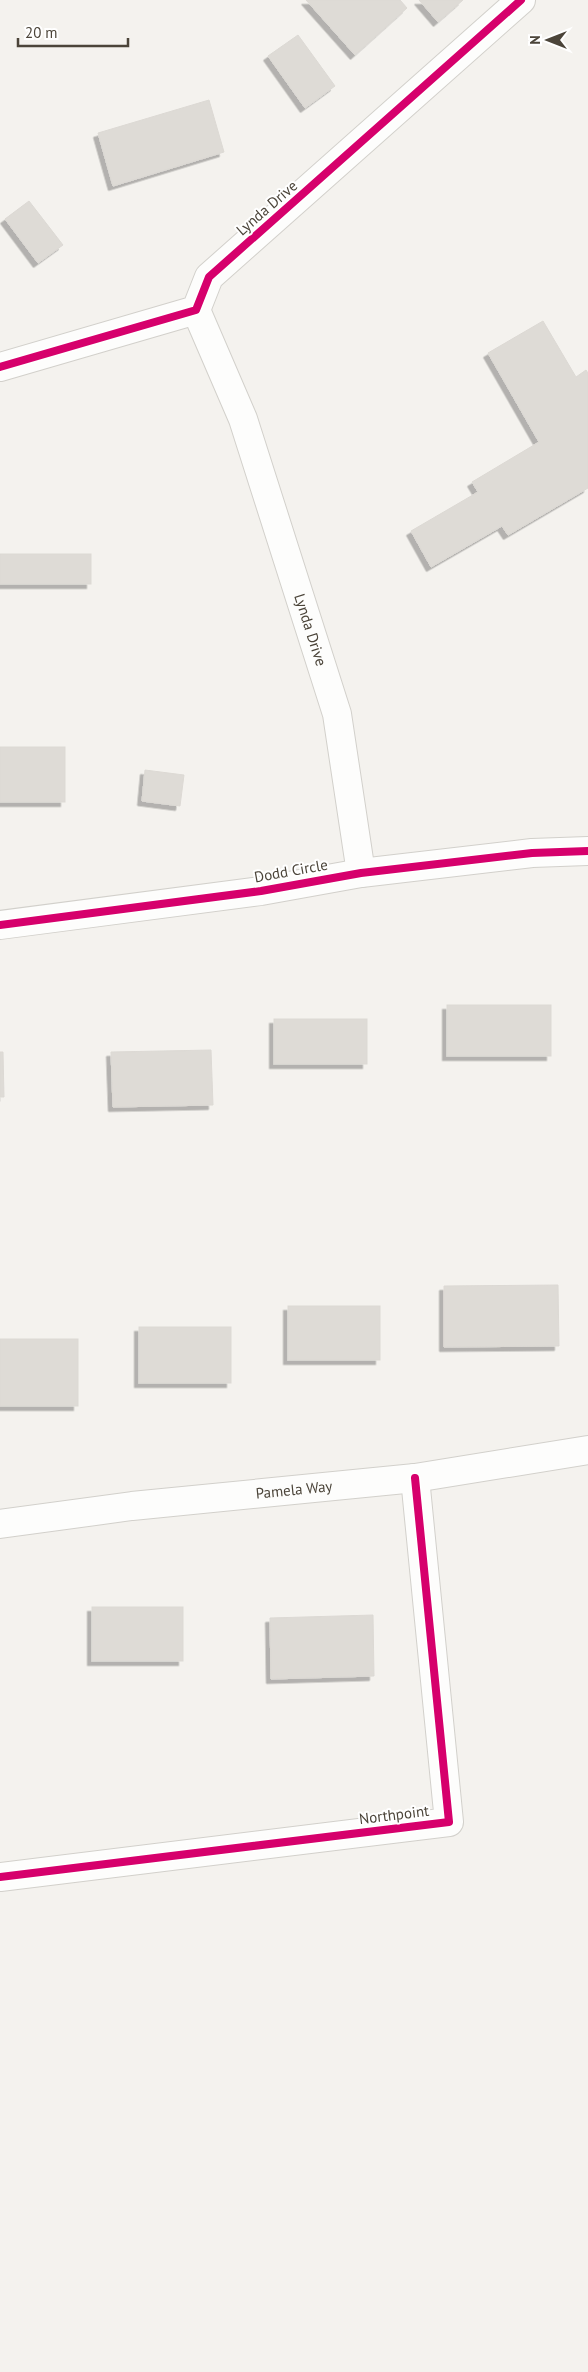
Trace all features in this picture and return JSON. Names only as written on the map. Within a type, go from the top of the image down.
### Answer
[{"type":"street","name":"Lynda Drive","points":[[361,873],[337,714],[243,419],[196,310],[209,277],[521,0]]},
{"type":"street","points":[[0,367],[196,310]]},
{"type":"street","name":"Dodd Circle","points":[[0,925],[261,891],[361,873],[532,852],[588,851]]},
{"type":"street","name":"Pamela Way","points":[[0,1524],[132,1506],[415,1478],[539,1456],[588,1450]]},
{"type":"street","name":"Northpoint","points":[[0,1877],[449,1822],[415,1478]]},
{"type":"building","points":[[306,0],[400,0],[407,8],[355,55]]},
{"type":"building","points":[[419,0],[463,0],[438,22]]},
{"type":"building","points":[[298,35],[335,86],[305,108],[268,56]]},
{"type":"building","points":[[209,100],[224,152],[113,186],[98,133]]},
{"type":"building","points":[[29,201],[63,245],[38,263],[5,219]]},
{"type":"building","points":[[543,321],[576,377],[586,370],[588,373],[588,488],[508,535],[502,526],[431,567],[411,531],[478,492],[472,482],[539,442],[488,353]]},
{"type":"building","points":[[0,554],[91,554],[91,584],[0,584]]},
{"type":"building","points":[[0,747],[65,747],[65,802],[0,802]]},
{"type":"building","points":[[145,770],[184,775],[180,806],[142,801]]},
{"type":"building","points":[[447,1005],[551,1005],[551,1056],[447,1056]]},
{"type":"building","points":[[274,1019],[367,1019],[367,1064],[274,1064]]},
{"type":"building","points":[[211,1050],[213,1105],[113,1107],[111,1052]]},
{"type":"building","points":[[0,1052],[3,1052],[4,1097],[0,1097]]},
{"type":"building","points":[[558,1285],[559,1346],[444,1347],[444,1286]]},
{"type":"building","points":[[288,1306],[380,1306],[380,1360],[288,1360]]},
{"type":"building","points":[[139,1327],[231,1327],[231,1383],[139,1383]]},
{"type":"building","points":[[0,1339],[78,1339],[78,1406],[0,1406]]},
{"type":"building","points":[[92,1607],[183,1607],[183,1661],[92,1661]]},
{"type":"building","points":[[373,1615],[374,1676],[271,1679],[270,1618]]},
{"type":"cycle path","points":[[0,367],[196,310],[209,277],[521,0]]},
{"type":"cycle path","points":[[0,925],[261,891],[361,873],[532,853],[588,851]]},
{"type":"cycle path","points":[[0,1877],[449,1822],[415,1478]]}]
